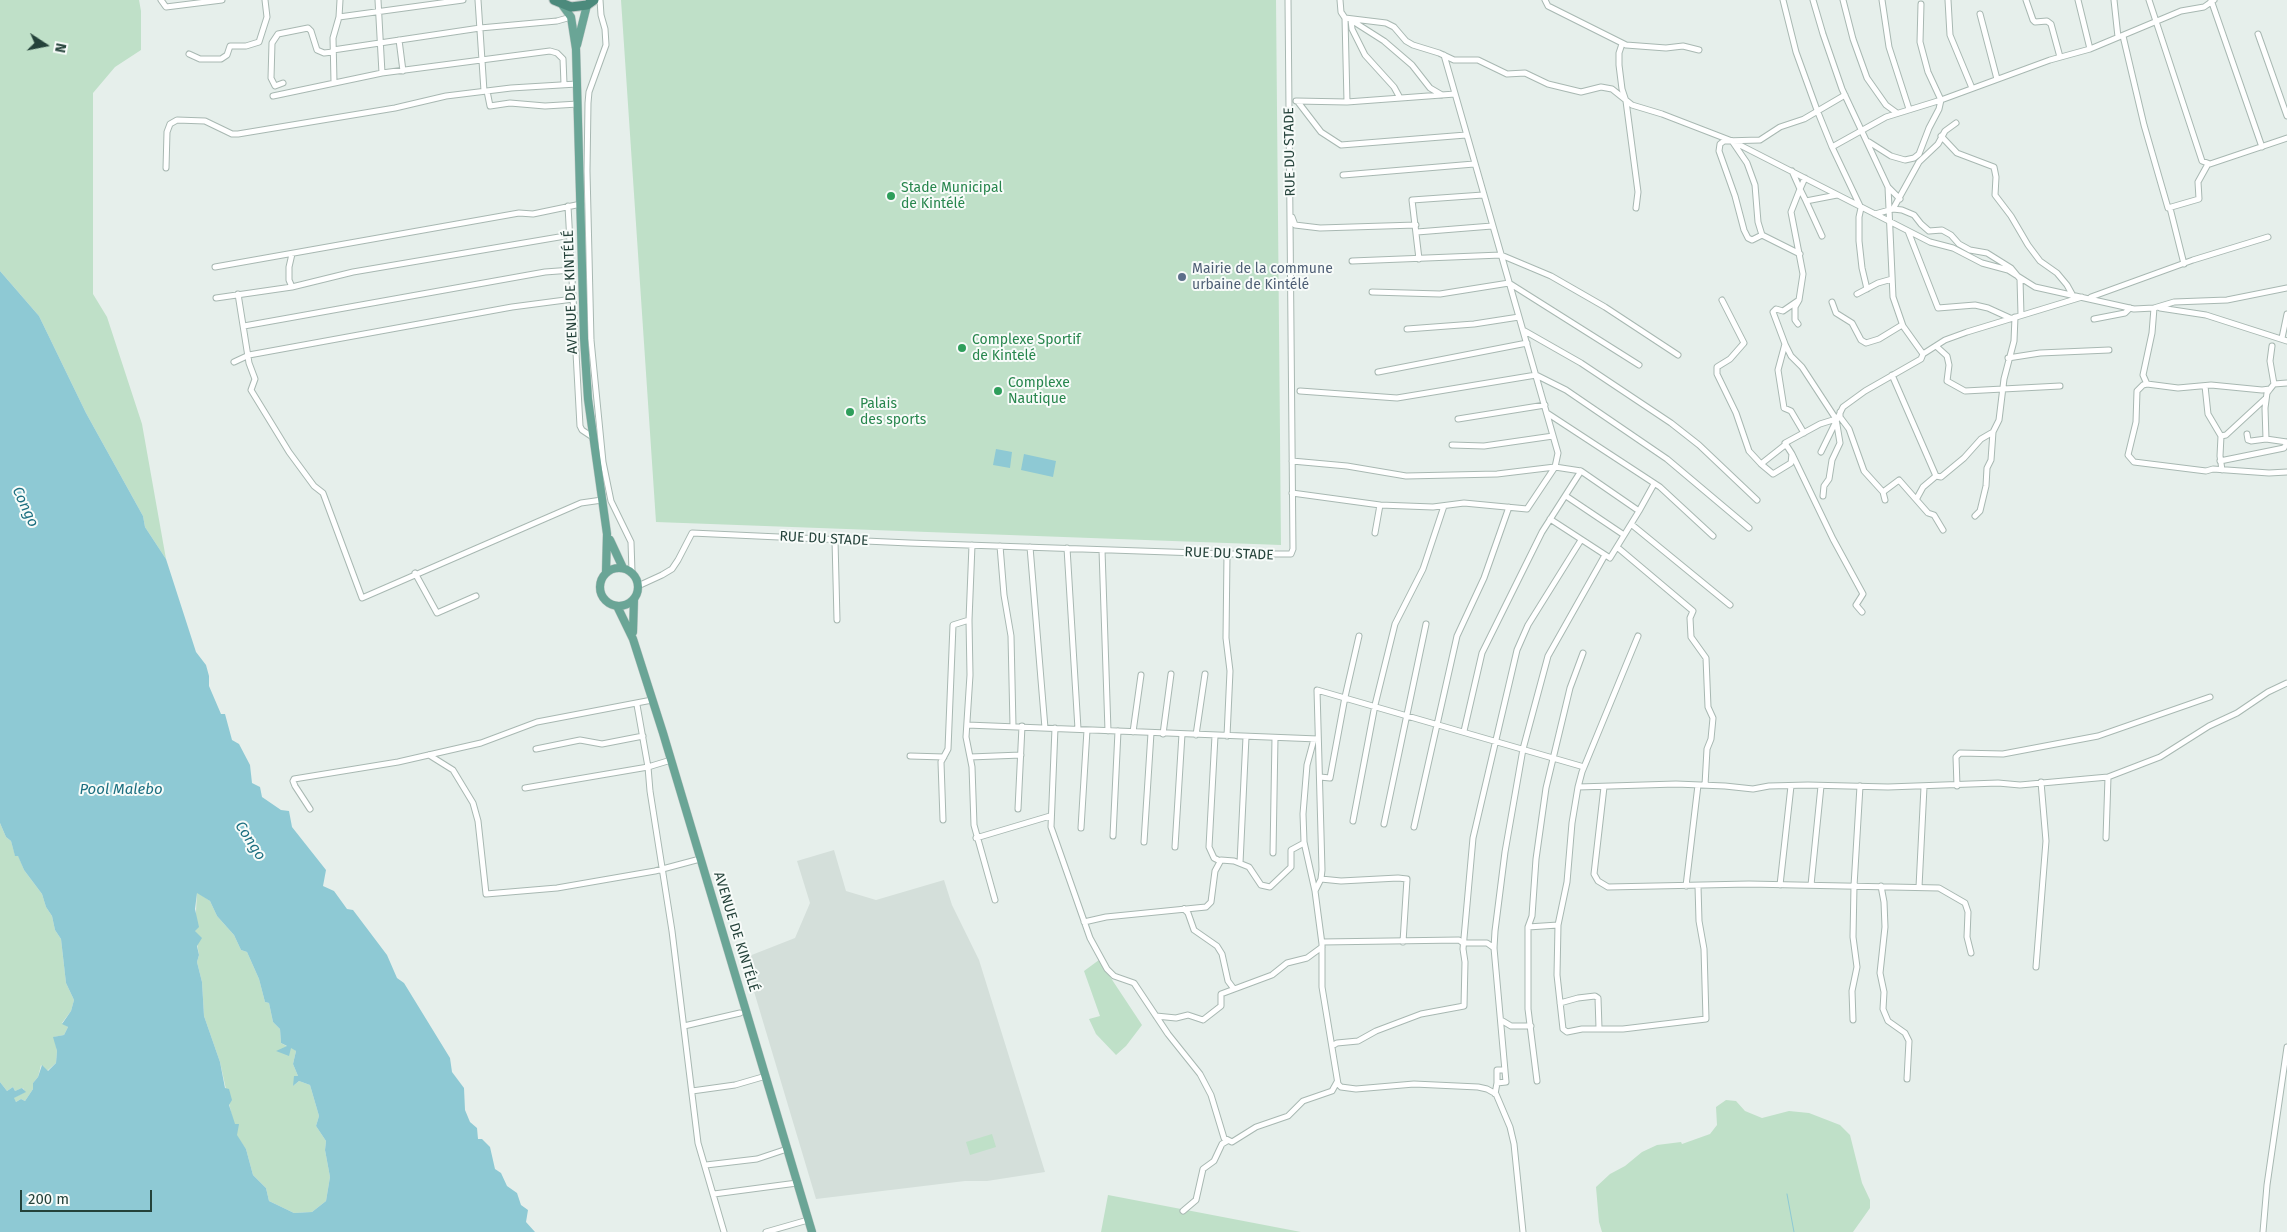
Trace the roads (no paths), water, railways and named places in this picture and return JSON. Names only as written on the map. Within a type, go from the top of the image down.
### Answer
[{"type":"highway","points":[[554,0],[563,6],[571,7],[591,2]]},
{"type":"main road","name":"AVENUE DE KINTÉLÉ","points":[[576,49],[591,2]]},
{"type":"main road","name":"AVENUE DE KINTÉLÉ","points":[[563,6],[571,17],[576,49],[584,338],[594,438],[608,534],[615,554],[623,568]]},
{"type":"main road","name":"AVENUE DE KINTÉLÉ","points":[[608,534],[606,572],[602,578],[601,592],[610,604],[617,606],[633,639],[812,1232]]},
{"type":"main road","points":[[606,572],[623,568],[632,572],[638,586]]},
{"type":"main road","name":"AVENUE DE KINTÉLÉ","points":[[633,639],[632,617],[638,586]]},
{"type":"main road","points":[[617,606],[623,606],[634,599]]},
{"type":"street","points":[[161,0],[166,7],[222,0]]},
{"type":"street","points":[[189,54],[192,58],[200,60],[221,59],[227,55],[230,46],[246,46],[259,42],[266,20],[265,0]]},
{"type":"street","points":[[334,82],[333,35],[339,17],[340,0]]},
{"type":"street","points":[[378,0],[382,73]]},
{"type":"street","points":[[339,17],[463,0]]},
{"type":"street","points":[[478,0],[481,60],[485,91],[490,106],[510,104],[545,106],[578,104]]},
{"type":"street","points":[[600,0],[601,15],[606,29],[606,45],[589,92],[588,103],[587,171],[591,340],[604,470],[611,501],[631,542],[632,572]]},
{"type":"street","name":"RUE DU STADE","points":[[638,586],[662,576],[672,569],[692,533],[1102,550],[1288,556],[1291,554],[1293,549],[1288,0]]},
{"type":"street","points":[[1340,0],[1341,12],[1384,41],[1412,65],[1430,88],[1442,95]]},
{"type":"street","points":[[1545,0],[1548,6],[1622,44],[1647,48],[1683,46],[1698,50]]},
{"type":"street","points":[[1783,0],[1796,52],[1817,110],[1861,208],[1859,241],[1867,289]]},
{"type":"street","points":[[1814,0],[1823,34],[1845,95],[1888,187],[1891,210],[1889,220],[1894,296],[1902,325],[1923,354]]},
{"type":"street","points":[[1843,0],[1853,39],[1867,78],[1886,105],[1897,113]]},
{"type":"street","points":[[1882,0],[1889,48],[1909,109]]},
{"type":"street","points":[[1948,0],[1950,35],[1972,88]]},
{"type":"street","points":[[2026,0],[2035,22],[2047,21],[2051,24],[2060,57]]},
{"type":"street","points":[[2078,0],[2090,49]]},
{"type":"street","points":[[2114,0],[2121,37],[2144,125],[2167,206],[2170,208],[2184,264]]},
{"type":"street","points":[[2149,0],[2202,161],[2208,164]]},
{"type":"street","points":[[1832,147],[1897,113],[1941,100],[2060,57],[2090,49],[2181,11],[2201,8],[2212,1],[2262,147]]},
{"type":"street","points":[[1865,138],[1877,149],[1891,156],[1905,160],[1917,157],[1939,110],[1941,100],[1928,72],[1921,49],[1919,37],[1921,4]]},
{"type":"street","points":[[1980,14],[1997,79]]},
{"type":"street","points":[[282,83],[275,86],[271,78],[272,43],[278,34],[308,28],[311,31],[317,50],[322,53],[480,28],[556,21],[571,17]]},
{"type":"street","points":[[1349,19],[1386,24],[1394,27],[1413,45],[1454,60],[1478,60],[1507,74],[1525,73],[1548,84],[1581,92],[1606,87],[1632,105],[1662,114],[1732,141],[1930,242],[1953,248],[1982,263],[2008,270],[2035,287],[2089,297],[2130,308],[2156,308],[2206,315],[2284,340],[2287,314]]},
{"type":"street","points":[[1349,19],[1365,55],[1394,87],[1400,98]]},
{"type":"street","points":[[1347,102],[1349,19]]},
{"type":"street","points":[[2258,34],[2287,116]]},
{"type":"street","points":[[399,40],[403,71]]},
{"type":"street","points":[[1622,44],[1619,52],[1619,65],[1622,89],[1626,101],[1638,192],[1636,208]]},
{"type":"street","points":[[273,96],[382,73],[553,52],[562,59],[564,84]]},
{"type":"street","points":[[1292,493],[1380,505],[1444,506],[1464,503],[1527,509],[1555,467],[1558,454],[1547,413],[1444,55]]},
{"type":"street","points":[[166,168],[167,132],[170,124],[177,120],[209,122],[232,134],[238,134],[396,108],[446,96],[577,84]]},
{"type":"street","points":[[1290,101],[1347,102],[1455,94]]},
{"type":"street","points":[[1762,235],[1752,240],[1748,238],[1744,230],[1735,196],[1719,151],[1720,144],[1724,141],[1760,140],[1780,127],[1804,119],[1845,95]]},
{"type":"street","points":[[1298,102],[1321,132],[1342,145],[1466,135]]},
{"type":"street","points":[[1891,210],[1900,199],[1919,162],[1938,144],[1945,131],[1956,123]]},
{"type":"street","points":[[1942,136],[1957,153],[1994,167],[1996,177],[1995,195],[2040,261],[2057,273],[2072,294]]},
{"type":"street","points":[[2170,208],[2199,199],[2198,182],[2208,164],[2287,138]]},
{"type":"street","points":[[1732,141],[1747,163],[1755,184],[1758,222],[1762,235],[1800,254]]},
{"type":"street","points":[[1343,175],[1474,164]]},
{"type":"street","points":[[1792,170],[1822,236]]},
{"type":"street","points":[[1798,324],[1795,320],[1795,307],[1799,300],[1803,282],[1800,254],[1791,212],[1805,178]]},
{"type":"street","points":[[1888,187],[1900,199]]},
{"type":"street","points":[[1419,258],[1412,200],[1483,195]]},
{"type":"street","points":[[1806,201],[1838,195]]},
{"type":"street","points":[[215,267],[519,213],[533,214],[581,204]]},
{"type":"street","points":[[568,206],[580,426],[582,430],[594,438]]},
{"type":"street","points":[[1874,214],[1891,210],[1902,210],[1914,215],[1929,231],[1942,230],[1970,250],[1987,253],[2011,268],[2020,279],[2021,315]]},
{"type":"street","points":[[1291,215],[1295,225],[1320,228],[1416,225]]},
{"type":"street","points":[[1417,232],[1492,226]]},
{"type":"street","points":[[1908,231],[1938,308],[1975,305],[2013,318]]},
{"type":"street","points":[[216,298],[292,287],[353,272],[571,236]]},
{"type":"street","points":[[2089,297],[2268,237]]},
{"type":"street","points":[[292,254],[289,273],[292,287]]},
{"type":"street","points":[[1352,261],[1501,255],[1551,276],[1605,307],[1678,356]]},
{"type":"street","points":[[244,326],[545,272],[572,270]]},
{"type":"street","points":[[1856,294],[1878,282],[1892,279]]},
{"type":"street","points":[[1372,292],[1440,294],[1509,283],[1639,365]]},
{"type":"street","points":[[2156,308],[2174,302],[2227,300],[2287,288]]},
{"type":"street","points":[[238,294],[249,363],[255,379],[251,390],[289,452],[314,486],[323,494],[362,598],[415,573],[474,550],[581,503],[602,500]]},
{"type":"street","points":[[1821,452],[1840,411],[1850,401],[1921,358],[1923,354],[1947,339],[2083,297]]},
{"type":"street","points":[[234,362],[248,355],[512,307],[573,299]]},
{"type":"street","points":[[1722,300],[1744,343],[1730,359],[1717,367],[1717,374],[1736,413],[1749,451],[1773,474],[1789,466],[1792,454]]},
{"type":"street","points":[[1799,300],[1783,311],[1776,309],[1773,312],[1791,356],[1806,372],[1836,419],[1840,443],[1832,460],[1830,479],[1824,486],[1823,496]]},
{"type":"street","points":[[1832,302],[1836,313],[1852,323],[1864,342],[1872,342],[1902,325]]},
{"type":"street","points":[[2094,319],[2125,313],[2130,308]]},
{"type":"street","points":[[2147,384],[2143,374],[2156,308]]},
{"type":"street","points":[[1407,329],[1474,324],[1519,317]]},
{"type":"street","points":[[1975,516],[1980,512],[1986,486],[1993,432],[1999,420],[2008,358],[2014,345],[2013,318]]},
{"type":"street","points":[[1523,330],[1581,363],[1670,423],[1699,445],[1757,500]]},
{"type":"street","points":[[1378,372],[1527,343]]},
{"type":"street","points":[[1785,344],[1778,370],[1784,408],[1790,411],[1804,433]]},
{"type":"street","points":[[2221,436],[2226,435],[2266,398],[2274,384],[2271,373],[2272,346]]},
{"type":"street","points":[[1920,349],[1933,348],[1947,356],[1949,365],[1947,381],[1965,391],[2060,386]]},
{"type":"street","points":[[2008,358],[2040,353],[2109,350]]},
{"type":"street","points":[[1892,374],[1936,476]]},
{"type":"street","points":[[1300,391],[1397,398],[1536,375],[1566,390],[1667,459],[1749,528]]},
{"type":"street","points":[[2274,384],[2287,383]]},
{"type":"street","points":[[2270,390],[2205,386],[2178,388],[2147,384],[2137,391],[2136,422],[2128,455],[2130,460],[2206,471],[2287,472]]},
{"type":"street","points":[[2205,386],[2208,414],[2221,436],[2220,461],[2222,470]]},
{"type":"street","points":[[2266,398],[2266,439]]},
{"type":"street","points":[[1458,419],[1544,405]]},
{"type":"street","points":[[1840,411],[1840,417],[1850,429],[1864,472],[1883,492],[1886,500]]},
{"type":"street","points":[[1547,413],[1654,484],[1713,536]]},
{"type":"street","points":[[1761,464],[1794,437],[1820,424],[1836,419]]},
{"type":"street","points":[[1917,498],[1923,488],[1936,476],[1941,477],[1964,458],[1981,439],[1993,432]]},
{"type":"street","points":[[2220,461],[2284,448],[2287,442],[2266,439],[2251,441],[2248,440],[2247,434]]},
{"type":"street","points":[[1452,445],[1484,446],[1553,436]]},
{"type":"street","points":[[1785,445],[1792,454],[1833,539],[1863,594],[1856,605],[1862,612]]},
{"type":"street","points":[[1292,461],[1347,466],[1406,476],[1497,474],[1555,467],[1581,471],[1639,511]]},
{"type":"street","points":[[1464,731],[1482,653],[1550,520],[1581,471]]},
{"type":"street","points":[[1883,492],[1899,480],[1917,498],[1928,513],[1934,515],[1943,530]]},
{"type":"street","points":[[1550,520],[1610,558],[1654,484]]},
{"type":"street","points":[[1566,496],[1624,535]]},
{"type":"street","points":[[1375,533],[1380,505]]},
{"type":"street","points":[[1353,821],[1375,706],[1395,624],[1423,569],[1444,506]]},
{"type":"street","points":[[1414,828],[1457,636],[1484,578],[1509,507]]},
{"type":"street","points":[[1631,524],[1730,605]]},
{"type":"street","points":[[835,540],[837,620]]},
{"type":"street","points":[[1332,1046],[1337,1043],[1358,1041],[1376,1031],[1421,1014],[1464,1006],[1465,962],[1462,940],[1474,838],[1494,740],[1517,650],[1528,626],[1581,540]]},
{"type":"street","points":[[972,545],[969,620],[970,675],[966,737],[970,757],[976,838],[995,900]]},
{"type":"street","points":[[1000,546],[1004,595],[1011,636],[1014,726]]},
{"type":"street","points":[[1030,547],[1045,728]]},
{"type":"street","points":[[1617,547],[1693,612],[1690,618],[1691,637],[1706,658],[1708,707],[1713,718],[1711,739],[1707,749],[1705,785]]},
{"type":"street","points":[[1067,548],[1078,729]]},
{"type":"street","points":[[1102,550],[1108,731]]},
{"type":"street","points":[[1227,554],[1226,638],[1230,671],[1227,736]]},
{"type":"street","points":[[1497,1083],[1506,1082],[1494,948],[1505,852],[1523,749],[1548,656],[1605,555]]},
{"type":"street","points":[[415,573],[437,613],[476,596]]},
{"type":"street","points":[[943,820],[941,766],[948,749],[953,625],[969,620]]},
{"type":"street","points":[[1384,824],[1426,624]]},
{"type":"street","points":[[1320,776],[1330,778],[1345,697],[1359,636]]},
{"type":"street","points":[[1638,636],[1584,767],[1578,787],[1572,823],[1568,882],[1558,925],[1558,975],[1562,1030],[1567,1032],[1600,1028],[1628,1029],[1706,1019],[1704,949],[1699,921],[1698,886]]},
{"type":"street","points":[[1537,1082],[1528,1009],[1528,927],[1532,916],[1538,842],[1546,788],[1570,688],[1584,653]]},
{"type":"street","points":[[1164,734],[1171,674]]},
{"type":"street","points":[[1196,735],[1205,674]]},
{"type":"street","points":[[1133,732],[1141,675]]},
{"type":"street","points":[[1578,787],[1698,785],[1753,789],[1791,786],[1924,787],[1998,783],[2020,785],[2108,777],[2160,757],[2209,726],[2287,683]]},
{"type":"street","points":[[1315,891],[1321,880],[1320,776],[1316,739],[1317,690],[1406,714],[1584,767]]},
{"type":"street","points":[[1957,786],[1956,757],[1960,753],[2003,754],[2098,736],[2210,697]]},
{"type":"street","points":[[310,809],[295,786],[294,779],[374,767],[481,743],[536,722],[637,705],[652,700]]},
{"type":"street","points":[[637,705],[648,767],[698,1142],[724,1232]]},
{"type":"street","points":[[967,725],[1316,739]]},
{"type":"street","points":[[1018,809],[1022,726]]},
{"type":"street","points":[[1055,728],[1051,827],[1090,938],[1107,969],[1114,976],[1134,983],[1168,1034],[1200,1074],[1211,1095],[1224,1138],[1228,1141]]},
{"type":"street","points":[[1081,828],[1087,730]]},
{"type":"street","points":[[1113,836],[1118,731]]},
{"type":"street","points":[[1144,842],[1151,733]]},
{"type":"street","points":[[1175,847],[1182,734]]},
{"type":"street","points":[[536,749],[580,740],[602,744],[643,736]]},
{"type":"street","points":[[1215,736],[1209,848],[1214,858],[1220,861],[1226,860],[1240,863],[1253,871],[1261,885],[1270,887],[1291,867],[1291,850],[1304,843]]},
{"type":"street","points":[[1240,863],[1246,737]]},
{"type":"street","points":[[1273,853],[1275,738]]},
{"type":"street","points":[[1316,739],[1307,766],[1304,799],[1304,843],[1315,891],[1322,944],[1322,987],[1338,1082],[1341,1087],[1356,1089],[1414,1084],[1478,1087],[1495,1094]]},
{"type":"street","points":[[428,754],[453,770],[473,804],[478,822],[486,894],[557,888],[662,869],[700,859]]},
{"type":"street","points":[[970,757],[1021,755]]},
{"type":"street","points":[[910,756],[944,757]]},
{"type":"street","points":[[525,788],[648,767],[671,760]]},
{"type":"street","points":[[2106,838],[2108,777]]},
{"type":"street","points":[[2036,967],[2046,841],[2041,782]]},
{"type":"street","points":[[1686,886],[1698,785]]},
{"type":"street","points":[[1780,885],[1791,786]]},
{"type":"street","points":[[1811,885],[1821,786]]},
{"type":"street","points":[[1853,1020],[1852,991],[1857,967],[1853,937],[1854,886],[1860,786]]},
{"type":"street","points":[[1604,787],[1594,874],[1598,881],[1608,887],[1811,885],[1939,888],[1965,903],[1968,912],[1967,937],[1972,953]]},
{"type":"street","points":[[1920,887],[1924,787]]},
{"type":"street","points":[[976,838],[1050,816]]},
{"type":"street","points":[[1084,922],[1106,917],[1206,907],[1211,902],[1216,871],[1220,861]]},
{"type":"street","points":[[1321,880],[1406,879],[1403,942]]},
{"type":"street","points":[[1881,886],[1885,928],[1880,973],[1884,992],[1883,1009],[1888,1021],[1905,1033],[1909,1041],[1907,1078]]},
{"type":"street","points":[[1191,919],[1200,908]]},
{"type":"street","points":[[1184,909],[1191,919],[1194,930],[1217,946],[1222,954],[1228,981],[1234,989]]},
{"type":"street","points":[[1528,927],[1558,925]]},
{"type":"street","points":[[1322,944],[1462,940],[1487,943],[1494,948]]},
{"type":"street","points":[[1156,1016],[1176,1018],[1188,1015],[1204,1020],[1221,1006],[1221,994],[1277,973],[1287,962],[1307,958],[1316,953],[1322,944]]},
{"type":"street","points":[[1560,1003],[1595,996],[1598,998],[1600,1028]]},
{"type":"street","points":[[684,1026],[740,1013]]},
{"type":"street","points":[[1501,1020],[1511,1026],[1531,1026]]},
{"type":"street","points":[[2263,1232],[2267,1185],[2287,1047]]},
{"type":"street","points":[[1505,1070],[1497,1070],[1495,1094],[1510,1127],[1514,1144],[1523,1232]]},
{"type":"street","points":[[692,1091],[735,1085],[766,1076]]},
{"type":"street","points":[[1183,1211],[1196,1200],[1203,1169],[1214,1161],[1222,1144],[1228,1141],[1232,1142],[1269,1121],[1288,1116],[1304,1101],[1332,1091],[1338,1082]]},
{"type":"street","points":[[706,1165],[757,1159],[787,1149]]},
{"type":"street","points":[[714,1194],[797,1183]]},
{"type":"street","points":[[766,1232],[808,1220]]},
{"type":"water","name":"Pool Malebo","points":[[0,271],[39,316],[86,413],[143,516],[145,527],[166,559],[196,652],[206,665],[209,686],[221,714],[225,714],[232,740],[239,744],[250,765],[252,783],[260,787],[262,797],[281,810],[289,811],[292,827],[326,870],[323,886],[334,891],[347,909],[353,910],[387,955],[397,978],[404,983],[450,1058],[452,1072],[464,1088],[465,1110],[470,1122],[477,1128],[478,1139],[482,1139],[490,1147],[495,1169],[501,1173],[507,1186],[517,1193],[521,1205],[528,1210],[526,1222],[535,1232],[0,1232],[0,1082],[7,1091],[13,1087],[15,1091],[22,1088],[26,1092],[14,1098],[16,1102],[21,1099],[25,1101],[33,1089],[33,1083],[38,1077],[42,1065],[48,1071],[56,1063],[57,1051],[53,1037],[64,1035],[68,1027],[62,1024],[71,1011],[74,1000],[66,983],[61,939],[55,930],[52,916],[46,907],[42,894],[24,870],[18,856],[15,856],[11,841],[6,837],[0,823]],"holes":[[[197,893],[210,901],[217,916],[234,935],[241,950],[247,952],[259,979],[265,1002],[269,1003],[273,1022],[280,1029],[281,1043],[287,1046],[276,1051],[289,1056],[291,1048],[296,1051],[293,1064],[298,1076],[294,1076],[293,1086],[299,1081],[310,1085],[319,1116],[316,1126],[326,1141],[325,1150],[330,1177],[326,1201],[312,1212],[294,1213],[269,1201],[266,1188],[253,1175],[246,1149],[237,1135],[239,1124],[235,1124],[229,1105],[232,1100],[229,1089],[225,1088],[220,1062],[204,1016],[202,982],[197,962],[199,955],[197,946],[202,938],[195,931],[199,927],[195,909]]]},
{"type":"water","points":[[996,449],[1012,452],[1010,468],[993,465]]},
{"type":"water","points":[[1024,454],[1056,461],[1053,477],[1021,470]]},
{"type":"waterway","points":[[1787,1194],[1794,1232]]},
{"type":"place","name":"Stade Municipal de Kintélé","points":[[891,196]]},
{"type":"place","name":"Mairie de la commune urbaine de Kintélé","points":[[1182,277]]},
{"type":"place","name":"Complexe Sportif de Kintelé","points":[[962,348]]},
{"type":"place","name":"Complexe Nautique","points":[[998,391]]},
{"type":"place","name":"Palais des sports","points":[[850,412]]},
{"type":"water label","name":"Congo","points":[[25,507]]},
{"type":"water label","name":"Congo","points":[[250,841]]}]
